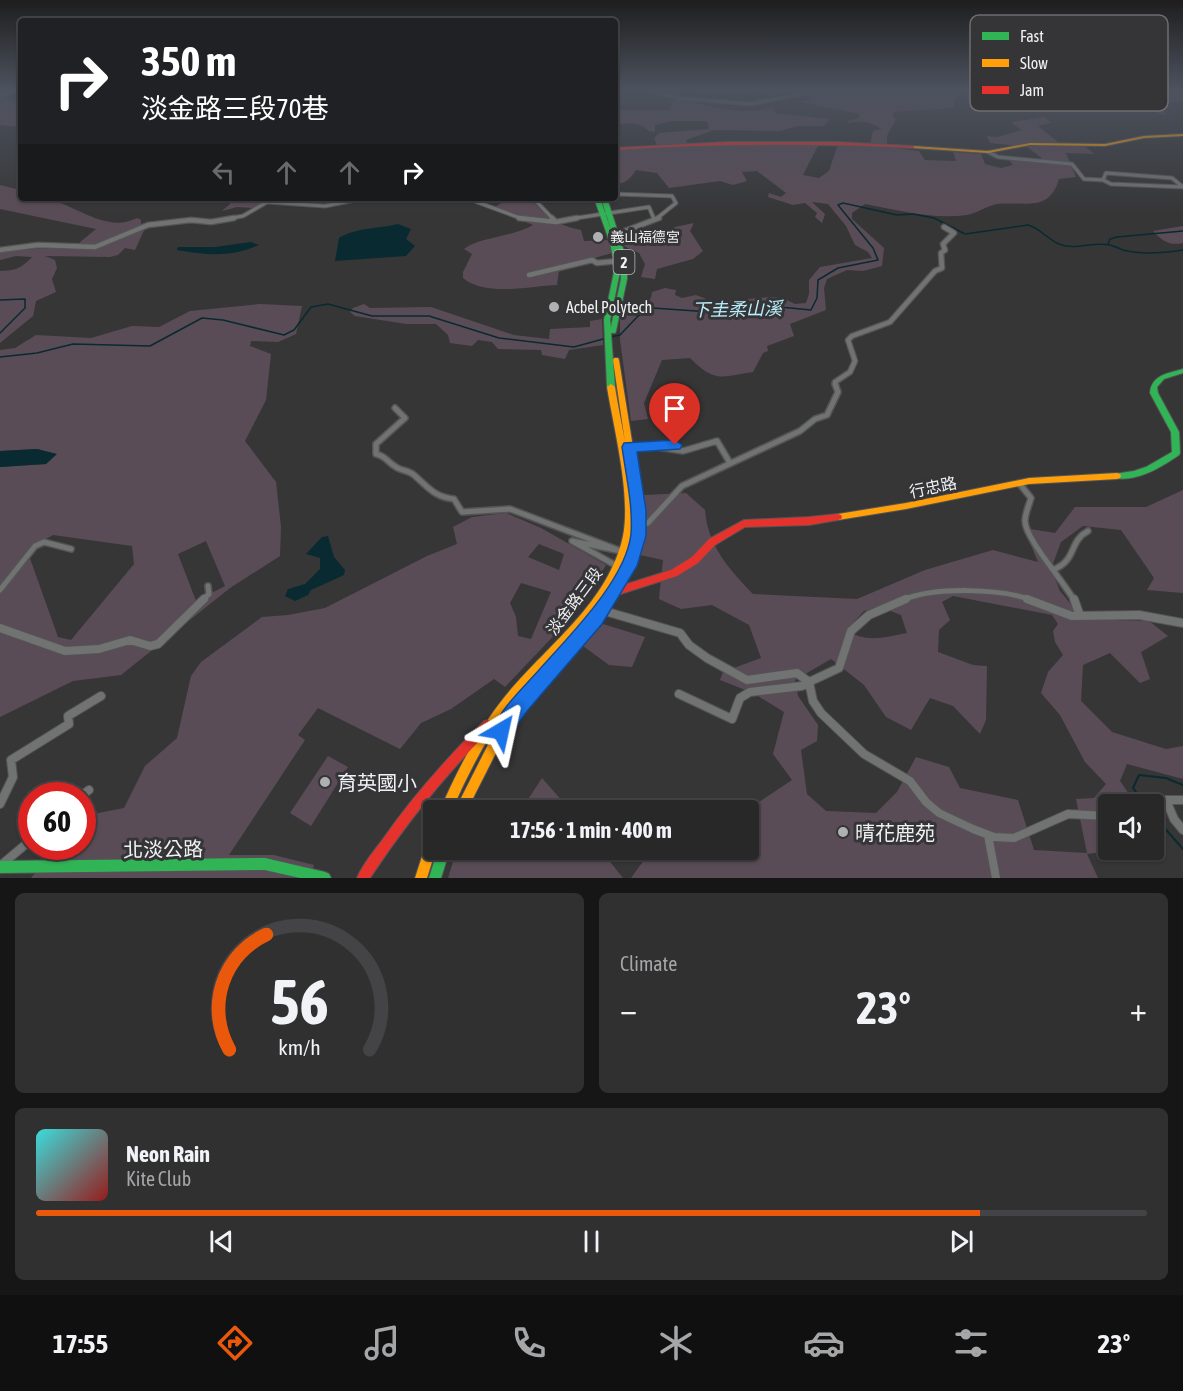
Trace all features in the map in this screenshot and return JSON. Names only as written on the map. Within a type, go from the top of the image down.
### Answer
[{"type":"main road","points":[[618,149],[699,143],[839,143],[988,152],[1041,143],[1105,145],[1144,136],[1183,135]]},
{"type":"main road","name":"2","points":[[598,201],[617,234],[624,269],[610,329]]},
{"type":"main road","name":"2","points":[[604,201],[604,212],[618,261],[608,304],[611,342]]},
{"type":"main road","name":"淡金路三段","points":[[466,800],[501,731],[601,610],[632,561],[638,527],[637,486],[611,342]]},
{"type":"main road","name":"淡金路三段","points":[[451,800],[488,725],[601,591],[617,566],[627,537],[629,518],[611,342]]},
{"type":"main road","name":"行忠路","points":[[612,594],[674,573],[695,560],[711,542],[744,524],[809,521],[906,506],[1019,483],[1137,475],[1154,469],[1176,453],[1175,432],[1154,393],[1154,386],[1162,377],[1183,371]]},
{"type":"main road","points":[[601,591],[612,594]]},
{"type":"main road","points":[[363,878],[391,832],[462,749],[488,725],[501,731]]},
{"type":"main road","points":[[421,878],[427,860]]},
{"type":"main road","points":[[435,878],[441,860]]},
{"type":"main road","name":"北淡公路","points":[[0,866],[266,864],[325,878]]},
{"type":"street","points":[[988,152],[1004,158],[1072,164],[1080,177],[1103,180],[1111,184],[1183,187]]},
{"type":"street","points":[[1103,180],[1106,173],[1113,171],[1138,177],[1172,178],[1183,187]]},
{"type":"street","points":[[617,234],[654,219],[672,209],[676,202],[675,197],[618,194]]},
{"type":"street","points":[[0,250],[38,245],[95,248],[148,225],[190,220],[211,222],[243,216],[267,202],[326,206],[351,201]]},
{"type":"street","points":[[474,201],[525,220],[556,222],[604,212],[649,207],[654,219]]},
{"type":"street","points":[[536,201],[556,222]]},
{"type":"street","points":[[638,527],[648,523],[682,486],[800,431],[815,419],[827,415],[838,392],[835,382],[850,372],[855,361],[848,340],[854,333],[889,323],[920,293],[922,284],[933,276],[935,271],[942,268],[941,253],[945,250],[943,244],[954,233],[944,227]]},
{"type":"street","points":[[529,275],[592,260],[597,262],[618,261]]},
{"type":"street","points":[[395,408],[405,418],[376,444],[376,454],[385,456],[395,467],[412,473],[441,498],[454,499],[462,512],[510,509],[621,551],[572,541],[617,566]]},
{"type":"street","points":[[652,446],[682,451],[717,441],[730,463]]},
{"type":"street","points":[[620,447],[675,445]]},
{"type":"street","points":[[1019,483],[1031,498],[1025,522],[1035,546],[1055,569],[1074,599],[1080,616]]},
{"type":"street","points":[[1055,569],[1066,566],[1074,555],[1074,543],[1079,535],[1088,531]]},
{"type":"street","points":[[0,590],[35,546],[44,543],[71,549]]},
{"type":"street","points":[[0,628],[13,630],[65,651],[99,649],[130,640],[150,646],[158,644],[209,594],[208,586]]},
{"type":"street","points":[[679,693],[732,719],[740,698],[750,692],[766,692],[786,686],[802,686],[839,668],[851,631],[869,615],[919,593],[980,592],[1020,596],[1065,614],[1138,615],[1183,623]]},
{"type":"street","points":[[601,610],[680,633],[689,645],[707,658],[747,680],[797,673],[809,682],[813,701],[821,713],[864,754],[910,782],[926,802],[939,813],[988,835],[1014,838],[1068,814],[1098,816]]},
{"type":"street","points":[[0,804],[13,777],[11,760],[69,724],[68,716],[101,696]]},
{"type":"street","points":[[1183,800],[1166,800],[1174,819],[1183,830]]},
{"type":"street","points":[[988,835],[996,878]]},
{"type":"street","points":[[0,866],[18,851]]},
{"type":"shaded area","points":[[684,131],[711,131],[686,140],[688,144],[819,144],[803,175],[819,178],[829,171],[838,144],[870,145],[873,131],[890,131],[887,136],[887,147],[919,151],[925,160],[956,161],[953,152],[981,154],[985,164],[1001,168],[1013,165],[1009,160],[1043,159],[1027,147],[990,143],[987,136],[997,137],[1018,131],[1044,131],[1059,143],[1086,147],[1094,154],[1066,153],[1076,177],[1059,179],[1055,190],[1049,197],[1035,203],[997,204],[971,214],[954,216],[916,214],[865,204],[852,213],[852,219],[884,248],[882,266],[863,271],[847,270],[827,279],[824,288],[826,310],[790,324],[794,336],[767,346],[768,351],[763,353],[753,372],[719,376],[712,375],[690,358],[662,360],[644,403],[648,419],[631,421],[620,340],[620,310],[638,309],[642,303],[651,298],[652,292],[665,288],[676,290],[675,295],[682,298],[696,295],[714,302],[770,297],[783,298],[795,304],[806,303],[809,294],[809,280],[820,267],[872,258],[868,252],[855,245],[846,226],[828,204],[812,202],[825,214],[822,223],[815,217],[817,213],[805,203],[793,205],[768,197],[769,193],[781,197],[786,193],[757,171],[742,172],[747,181],[733,185],[720,181],[669,188],[657,173],[636,170],[627,180],[618,183],[618,149],[657,145],[654,138],[659,133]]},
{"type":"shaded area","points":[[0,185],[18,189],[18,201],[56,201],[102,220],[126,222],[137,218],[141,220],[141,227],[146,226],[135,250],[125,248],[118,255],[110,257],[45,256],[55,260],[57,268],[52,279],[56,292],[36,301],[33,316],[0,343],[0,271],[18,268],[32,257],[16,256],[0,260],[0,250],[73,248],[96,229],[0,209]]},
{"type":"shaded area","points":[[230,201],[266,201],[253,208],[237,207],[222,211],[230,204]]},
{"type":"shaded area","points":[[505,201],[533,201],[552,219],[565,226],[581,230],[584,241],[609,240],[612,253],[563,267],[559,270],[557,285],[495,289],[472,284],[463,278],[463,272],[472,254],[464,249],[478,242],[533,225],[493,208]]},
{"type":"shaded area","points":[[694,223],[690,231],[703,251],[693,259],[657,269],[655,279],[641,277],[645,264],[639,253],[624,246],[623,241],[641,245],[675,227]]},
{"type":"shaded area","points":[[1183,226],[1183,243],[1166,242],[1153,231]]},
{"type":"shaded area","points":[[260,304],[302,306],[296,334],[278,342],[251,341],[250,346],[271,354],[266,400],[245,441],[276,482],[281,527],[280,556],[230,588],[121,675],[73,681],[0,717],[0,467],[46,464],[56,454],[37,449],[0,451],[0,350],[15,348],[36,335],[91,338],[132,326],[159,327],[190,311]],"holes":[[[53,535],[132,546],[134,564],[71,640],[58,637],[27,550]],[[206,541],[225,586],[196,601],[178,554]]]},
{"type":"shaded area","points":[[364,304],[370,308],[431,307],[514,335],[549,339],[550,329],[590,327],[590,321],[602,319],[603,345],[569,350],[565,359],[542,355],[541,350],[498,349],[492,342],[478,340],[472,346],[450,343],[448,335],[436,324],[406,324],[355,316],[350,312],[353,308]]},
{"type":"shaded area","points":[[1183,490],[1183,593],[1147,590],[1154,578],[1121,530],[1083,526],[1061,542],[1051,569],[1060,591],[1083,619],[1149,621],[1168,636],[1141,652],[1150,679],[1140,683],[1110,653],[1083,665],[1081,701],[1112,732],[1166,749],[1183,746],[1183,779],[1127,764],[1120,781],[1129,794],[1098,794],[1098,853],[1087,854],[1098,878],[631,878],[644,860],[759,860],[759,802],[792,780],[773,754],[784,712],[753,693],[720,680],[723,672],[761,658],[749,625],[712,605],[681,609],[659,599],[663,560],[640,555],[646,528],[644,495],[686,493],[705,510],[710,535],[715,546],[735,575],[753,594],[857,599],[925,570],[993,550],[1038,562],[1024,528],[1055,533],[1075,507],[1146,507]],"holes":[[[953,596],[1052,615],[1058,624],[1053,631],[1055,642],[1063,655],[1048,672],[1041,693],[1060,715],[1085,762],[1106,784],[1094,798],[1076,799],[1087,853],[1034,850],[1018,800],[960,788],[949,767],[916,757],[897,792],[876,813],[826,811],[807,794],[801,750],[817,741],[818,725],[798,696],[795,680],[831,659],[864,685],[886,717],[911,730],[930,698],[953,706],[980,734],[986,720],[987,666],[973,665],[938,652],[939,630],[950,620],[942,602]],[[880,607],[901,615],[907,633],[867,638],[853,634],[847,629],[864,611]]]},
{"type":"shaded area","points":[[506,513],[541,528],[606,565],[583,605],[505,687],[494,679],[451,709],[421,723],[400,749],[318,708],[298,735],[305,740],[229,855],[274,855],[314,865],[310,878],[31,878],[46,860],[96,860],[96,813],[124,808],[145,766],[177,738],[191,676],[201,662],[262,617],[325,608],[427,556],[457,544],[453,527],[472,517]],"holes":[[[539,544],[564,554],[559,570],[528,557]],[[521,583],[551,592],[531,639],[518,636],[516,617],[510,603]]]},
{"type":"shaded area","points":[[603,624],[645,637],[632,667],[609,665],[583,646]]},
{"type":"shaded area","points":[[328,756],[348,767],[311,826],[290,813]]},
{"type":"shaded area","points":[[542,778],[561,800],[528,800]]},
{"type":"shaded area","points":[[454,860],[609,860],[623,878],[448,878]]},
{"type":"water","points":[[398,224],[411,229],[406,239],[415,246],[406,256],[335,261],[339,238],[360,230]]},
{"type":"water","points":[[251,242],[259,245],[228,254],[177,250],[178,247],[215,247]]},
{"type":"water","points":[[37,449],[57,454],[46,464],[0,467],[0,451]]},
{"type":"water","points":[[328,536],[334,557],[345,570],[344,575],[311,590],[308,595],[295,601],[285,596],[288,589],[305,584],[320,569],[320,558],[306,554],[322,537]]},
{"type":"waterway","name":"下圭柔山溪","points":[[610,337],[620,335],[638,316],[653,308],[710,312],[760,305],[811,310],[817,298],[818,280],[838,268],[878,260],[873,248],[838,205],[843,203],[897,215],[913,214],[934,218],[965,234],[1028,225],[1065,246],[1104,244],[1130,252],[1145,253],[1183,250]]},
{"type":"waterway","points":[[1108,244],[1110,239],[1117,237],[1183,231]]},
{"type":"waterway","name":"下圭柔山溪","points":[[0,300],[25,299],[25,308],[0,333]]},
{"type":"waterway","name":"下圭柔山溪","points":[[0,357],[37,353],[73,344],[150,346],[202,318],[223,320],[284,335],[294,330],[311,307],[328,304],[372,316],[429,316],[499,338],[574,347],[603,339]]},
{"type":"waterway","points":[[1138,794],[1133,788],[1139,775],[1166,778],[1183,785]]},
{"type":"waterway","points":[[1164,827],[1183,849]]},
{"type":"traffic: fast","points":[[598,201],[613,243],[618,267],[607,320],[611,387]]},
{"type":"traffic: fast","points":[[605,201],[624,261],[624,279],[613,331]]},
{"type":"traffic: fast","points":[[1117,476],[1148,469],[1176,453],[1175,432],[1154,393],[1154,386],[1162,377],[1183,371]]},
{"type":"traffic: fast","points":[[435,878],[441,860]]},
{"type":"traffic: fast","points":[[0,867],[265,864],[325,878]]},
{"type":"traffic: slow","points":[[913,147],[988,152],[1030,144],[1105,145],[1144,137],[1183,135]]},
{"type":"traffic: slow","points":[[466,800],[501,731],[521,704],[596,619],[632,561],[638,536],[639,510],[616,360]]},
{"type":"traffic: slow","points":[[451,800],[488,728],[522,684],[594,605],[609,583],[620,560],[629,518],[627,481],[611,387]]},
{"type":"traffic: slow","points":[[838,517],[1029,481],[1117,476]]},
{"type":"traffic: slow","points":[[421,878],[427,860]]},
{"type":"traffic: jam","points":[[618,149],[764,143],[913,147]]},
{"type":"traffic: jam","points":[[611,593],[674,573],[695,560],[712,542],[744,524],[809,521],[838,517]]},
{"type":"traffic: jam","points":[[363,878],[406,817],[453,760],[488,725],[501,731]]},
{"type":"place","name":"義山福德宮","points":[[598,237]]},
{"type":"place","name":"Acbel Polytech","points":[[554,307]]},
{"type":"place","name":"育英國小","points":[[325,782]]},
{"type":"place","name":"晴花鹿苑","points":[[843,832]]},
{"type":"route","points":[[501,731],[521,704],[596,619],[632,561],[638,536],[639,510],[629,447],[675,445]]}]
